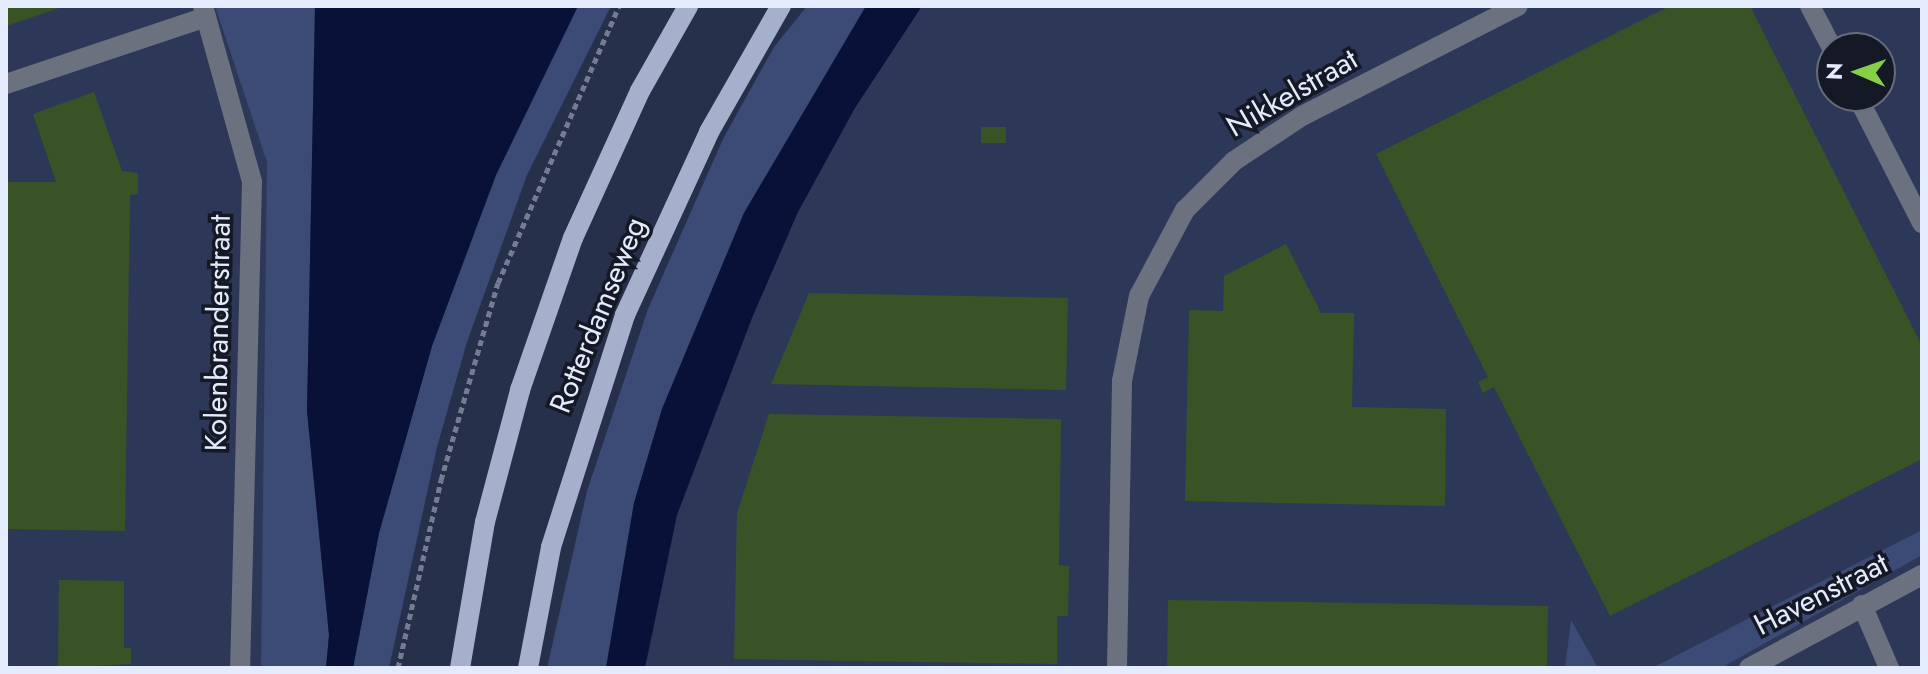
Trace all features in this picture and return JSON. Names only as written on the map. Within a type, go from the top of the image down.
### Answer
[{"type":"main road","name":"Rotterdamseweg","points":[[460,668],[485,522],[525,376],[573,238],[640,91],[688,6]]},
{"type":"main road","name":"Rotterdamseweg","points":[[528,668],[551,547],[625,315],[709,132],[781,6]]},
{"type":"street","name":"Nikkelstraat","points":[[1117,668],[1122,381],[1139,296],[1185,210],[1234,161],[1302,116],[1518,6]]},
{"type":"street","points":[[1810,6],[1824,32]]},
{"type":"street","points":[[6,84],[205,11]]},
{"type":"street","name":"Kolenbranderstraat","points":[[205,11],[252,182],[240,668]]},
{"type":"street","points":[[1865,112],[1922,223]]},
{"type":"street","name":"Havenstraat","points":[[1749,668],[1922,575]]},
{"type":"street","points":[[1862,605],[1889,668]]},
{"type":"path","points":[[398,668],[445,465],[498,283],[619,6]]},
{"type":"shaded area","points":[[6,6],[326,6],[305,668],[6,668]]},
{"type":"shaded area","points":[[215,6],[315,6],[307,411],[329,635],[326,668],[261,668],[267,162]]},
{"type":"shaded area","points":[[315,6],[578,6],[496,175],[432,346],[379,533],[353,668],[326,668],[329,635],[307,411]]},
{"type":"shaded area","points":[[578,6],[611,6],[527,175],[467,342],[437,447],[389,668],[353,668],[379,533],[432,346],[496,175]]},
{"type":"shaded area","points":[[807,6],[866,6],[744,213],[662,409],[634,503],[606,668],[547,668],[587,491],[648,309],[723,139],[774,47]]},
{"type":"shaded area","points":[[842,6],[1922,6],[1922,668],[607,668]]},
{"type":"shaded area","points":[[866,6],[922,6],[855,108],[798,212],[752,318],[677,515],[645,668],[606,668],[634,503],[662,409],[744,213]]},
{"type":"shaded area","points":[[1922,530],[1922,555],[1721,668],[1652,668]]},
{"type":"shaded area","points":[[1571,620],[1598,668],[1565,668]]},
{"type":"building","points":[[6,6],[65,6],[6,26]]},
{"type":"building","points":[[1670,6],[1750,6],[1922,346],[1922,459],[1610,616],[1494,387],[1483,393],[1478,382],[1488,377],[1376,154]]},
{"type":"building","points":[[94,92],[122,171],[138,173],[138,194],[130,195],[125,531],[6,529],[6,182],[56,182],[33,114]]},
{"type":"building","points":[[981,127],[1006,127],[1006,143],[981,143]]},
{"type":"building","points":[[1286,244],[1321,313],[1354,313],[1352,407],[1446,409],[1445,506],[1185,501],[1189,310],[1223,311],[1224,276]]},
{"type":"building","points":[[809,293],[1068,298],[1066,390],[771,384]]},
{"type":"building","points":[[769,414],[1061,419],[1059,565],[1069,566],[1068,616],[1057,616],[1057,664],[734,659],[737,513]]},
{"type":"building","points":[[59,580],[124,581],[124,648],[131,648],[131,664],[58,668]]},
{"type":"building","points":[[1168,600],[1548,606],[1547,668],[1167,668]]}]
